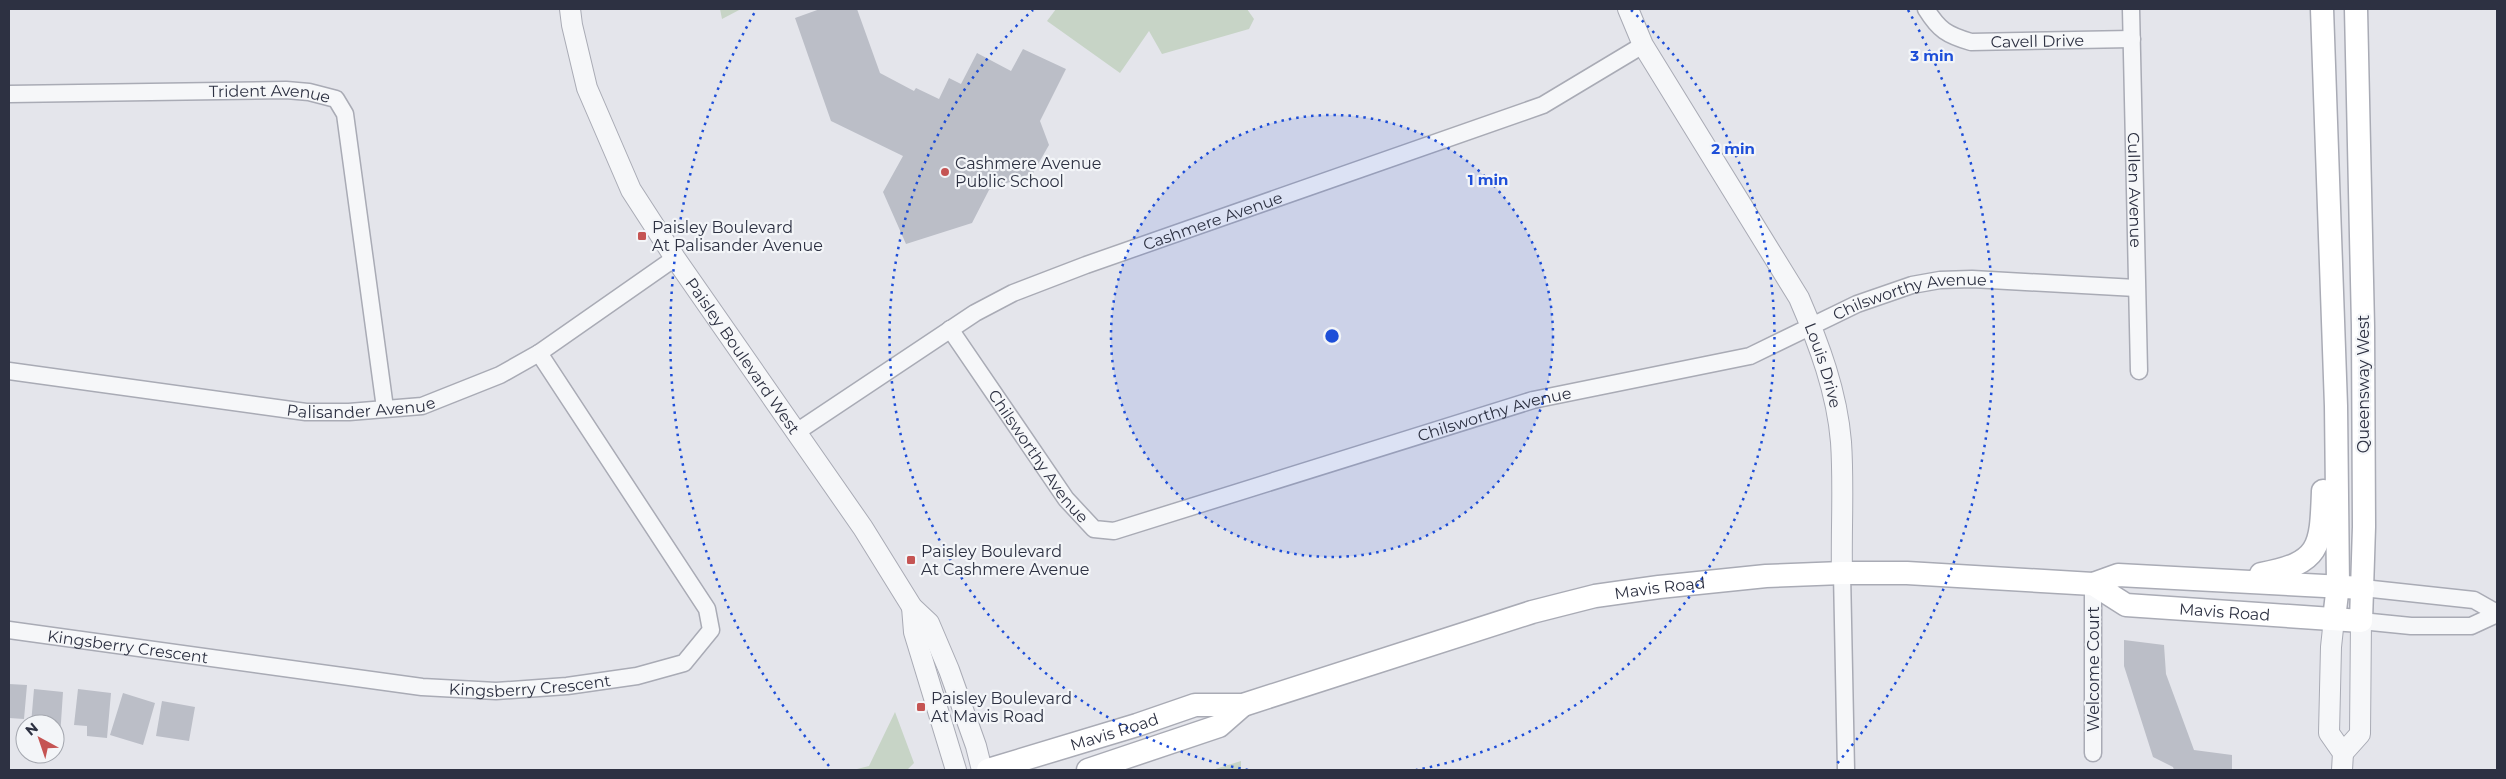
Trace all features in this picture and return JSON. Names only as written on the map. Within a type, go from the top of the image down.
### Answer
[{"type":"main road","name":"Queensway West","points":[[2322,9],[2336,406],[2338,586],[2334,619]]},
{"type":"main road","name":"Queensway West","points":[[2356,9],[2363,335],[2363,588],[2361,621]]},
{"type":"main road","points":[[2224,580],[2297,565],[2315,550],[2322,519],[2325,451],[2336,406]]},
{"type":"main road","name":"Mavis Road","points":[[988,770],[1137,725],[1195,705],[1243,705],[1532,612],[1595,596],[1658,587],[1757,577],[1842,573],[1908,573],[2093,584],[2118,575],[2363,588]]},
{"type":"main road","name":"Mavis Road","points":[[2093,584],[2126,605],[2361,621]]},
{"type":"main road","name":"Mavis Road","points":[[1088,770],[1218,726],[1243,705]]},
{"type":"street","name":"Paisley Boulevard West","points":[[570,9],[572,25],[590,95],[631,190],[675,258],[798,431],[886,562],[912,607],[928,623],[949,670],[976,746],[982,770]]},
{"type":"street","name":"Louis Drive","points":[[1628,9],[1643,45],[1799,298],[1812,327],[1830,385],[1841,442],[1846,770]]},
{"type":"street","name":"Cavell Drive","points":[[1926,9],[1934,22],[1948,35],[1971,42],[2132,39]]},
{"type":"street","name":"Cullen Avenue","points":[[2131,9],[2139,371]]},
{"type":"street","name":"Cashmere Avenue","points":[[798,431],[975,313],[1013,293],[1067,272],[1543,105],[1643,45]]},
{"type":"street","name":"Trident Avenue","points":[[9,94],[286,90],[336,99],[344,114],[384,408]]},
{"type":"street","name":"Palisander Avenue","points":[[9,371],[306,412],[349,412],[422,406],[500,375],[539,354],[675,258]]},
{"type":"street","name":"Chilsworthy Avenue","points":[[950,330],[1066,499],[1094,529],[1114,531],[1533,400],[1750,356],[1884,294],[1912,284],[1940,280],[1972,279],[2136,288]]},
{"type":"street","name":"Kingsberry Crescent","points":[[9,630],[422,687],[496,691],[567,686],[620,678],[684,663],[711,630],[707,608],[539,354]]},
{"type":"street","name":"Welcome Court","points":[[2093,584],[2093,753]]},
{"type":"street","points":[[2363,588],[2474,600],[2497,614]]},
{"type":"street","name":"Paisley Boulevard West","points":[[912,607],[914,632],[956,770]]},
{"type":"street","points":[[2361,621],[2412,626],[2471,626],[2497,614]]},
{"type":"street","name":"Queensway West","points":[[2334,619],[2331,647],[2329,733],[2343,762]]},
{"type":"street","name":"Queensway West","points":[[2343,762],[2360,734],[2361,621]]},
{"type":"green space","points":[[720,9],[741,9],[722,19]]},
{"type":"green space","points":[[1056,9],[1247,9],[1254,19],[1249,29],[1162,54],[1149,31],[1120,73],[1047,21]]},
{"type":"green space","points":[[895,712],[914,763],[907,770],[853,770],[869,766]]},
{"type":"green space","points":[[1241,761],[1241,770],[1212,770]]},
{"type":"building","points":[[820,9],[857,9],[880,73],[914,91],[916,88],[939,99],[949,78],[961,84],[977,53],[1011,71],[1023,49],[1066,69],[1040,121],[1049,145],[1033,173],[989,190],[972,223],[906,244],[883,192],[903,156],[831,121],[795,18]]},
{"type":"building","points":[[2124,640],[2164,645],[2166,674],[2194,750],[2232,755],[2232,770],[2174,770],[2173,767],[2153,757],[2124,666]]},
{"type":"building","points":[[9,684],[27,685],[24,714],[15,714],[15,718],[9,718]]},
{"type":"building","points":[[34,689],[63,692],[62,714],[32,714]]},
{"type":"building","points":[[78,689],[111,693],[107,738],[87,736],[87,726],[74,725]]},
{"type":"building","points":[[123,693],[155,703],[143,745],[110,735]]},
{"type":"building","points":[[162,701],[195,707],[189,741],[156,736]]},
{"type":"place","name":"Cashmere Avenue Public School","points":[[945,172]]},
{"type":"place","name":"Paisley Boulevard At Palisander Avenue","points":[[642,236]]},
{"type":"place","name":"Paisley Boulevard At Cashmere Avenue","points":[[911,560]]},
{"type":"place","name":"Paisley Boulevard At Mavis Road","points":[[921,707]]}]
